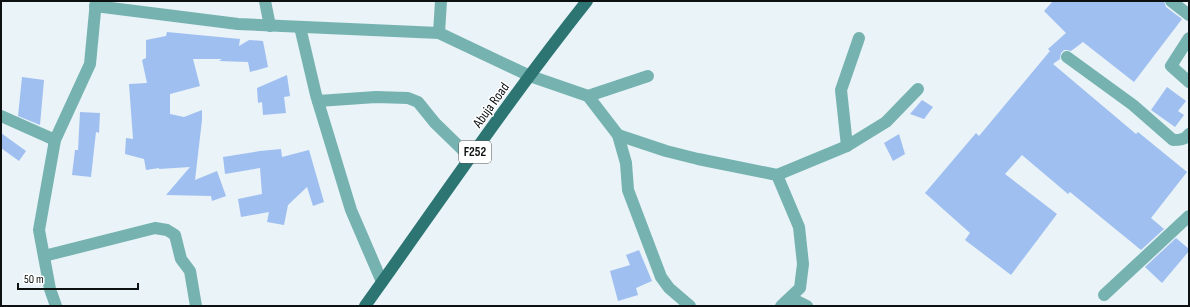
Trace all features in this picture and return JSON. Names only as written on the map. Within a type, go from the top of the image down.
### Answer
[{"type":"main road","name":"Abuja Road","points":[[365,306],[470,158],[587,1]]},
{"type":"street","points":[[265,1],[270,26]]},
{"type":"street","points":[[439,33],[441,1]]},
{"type":"street","points":[[1171,1],[1189,15]]},
{"type":"street","points":[[56,306],[50,289],[39,230],[55,140],[90,64],[96,4],[238,24],[439,33],[530,76],[588,96],[618,134],[626,163],[628,190],[659,272],[670,288],[690,306]]},
{"type":"street","points":[[300,26],[318,102],[351,210],[382,282]]},
{"type":"street","points":[[847,146],[841,90],[859,38]]},
{"type":"street","points":[[1189,38],[1171,66],[1189,82]]},
{"type":"street","points":[[1067,57],[1133,105],[1173,140],[1186,138],[1189,134]]},
{"type":"street","points":[[588,96],[648,76]]},
{"type":"street","points":[[618,134],[666,151],[777,175],[847,146],[886,122],[918,89]]},
{"type":"street","points":[[318,102],[376,97],[408,98],[418,102],[435,123],[470,158]]},
{"type":"street","points":[[1,116],[55,140]]},
{"type":"street","points":[[777,175],[799,227],[803,264],[800,288],[781,306]]},
{"type":"street","points":[[1104,295],[1189,216]]},
{"type":"street","points":[[44,256],[154,228],[167,230],[175,235],[181,259],[190,271],[196,306]]},
{"type":"street","points":[[791,298],[807,306]]},
{"type":"building","points":[[1053,1],[1164,1],[1166,7],[1182,19],[1134,82],[1083,42],[1071,51],[1064,50],[1061,53],[1060,59],[1053,64],[1136,134],[1138,132],[1187,172],[1151,218],[1164,229],[1141,250],[1070,192],[1068,194],[1022,155],[1005,174],[1057,214],[1011,275],[965,240],[970,233],[925,193],[976,133],[979,136],[1050,51],[1048,49],[1066,33],[1044,11]]},
{"type":"building","points":[[167,32],[240,39],[239,46],[249,40],[263,41],[268,67],[250,72],[248,62],[219,61],[222,59],[193,59],[200,86],[170,94],[170,114],[184,117],[202,110],[195,180],[217,171],[226,196],[212,201],[211,196],[166,195],[190,167],[146,170],[144,159],[125,154],[126,138],[133,139],[129,84],[147,83],[142,60],[146,58],[146,40],[166,36]]},
{"type":"building","points":[[287,75],[290,96],[284,97],[286,113],[263,115],[262,102],[258,103],[257,88]]},
{"type":"building","points":[[22,77],[44,80],[40,125],[18,116]]},
{"type":"building","points":[[1167,87],[1186,101],[1178,111],[1184,115],[1175,127],[1151,110]]},
{"type":"building","points":[[922,100],[933,107],[924,119],[910,114]]},
{"type":"building","points":[[80,112],[100,113],[99,133],[96,132],[91,177],[72,175],[75,150],[78,150]]},
{"type":"building","points":[[1,133],[26,151],[19,161],[1,148]]},
{"type":"building","points":[[899,134],[905,154],[893,161],[884,143]]},
{"type":"building","points":[[281,149],[282,157],[309,150],[324,202],[313,206],[307,187],[288,205],[284,225],[267,222],[269,212],[241,217],[238,199],[262,194],[260,168],[225,174],[223,157]]},
{"type":"building","points":[[1176,238],[1189,249],[1189,251],[1162,283],[1145,267]]},
{"type":"building","points":[[639,250],[652,281],[636,288],[638,295],[618,301],[610,271],[630,265],[626,255]]}]
